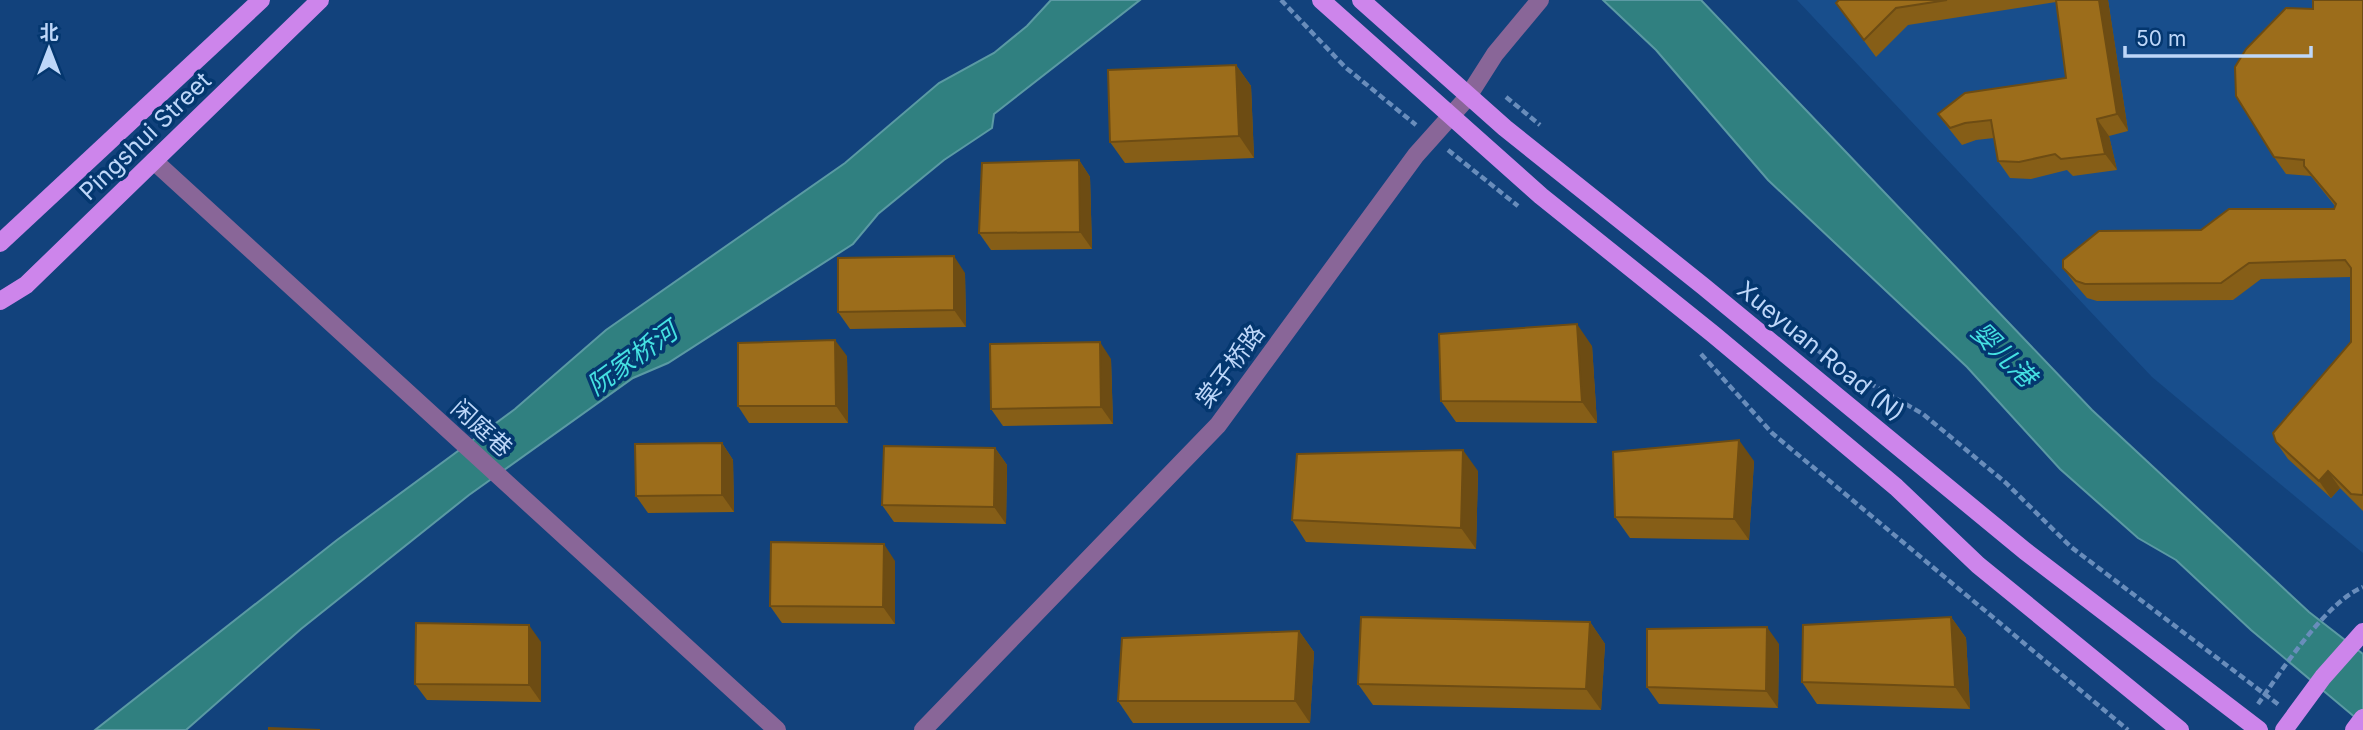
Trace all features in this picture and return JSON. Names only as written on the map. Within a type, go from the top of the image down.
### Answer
[{"type":"main road","name":"Pingshui Street","points":[[0,243],[261,0]]},
{"type":"main road","name":"Pingshui Street","points":[[0,301],[26,285],[320,0]]},
{"type":"main road","points":[[1321,0],[1450,118],[1541,196],[1713,334],[1896,487],[1978,565],[2180,730]]},
{"type":"main road","name":"Xueyuan Road (N)","points":[[1361,0],[1467,97],[2025,551],[2252,726]]},
{"type":"main road","points":[[2289,723],[2323,677],[2363,632]]},
{"type":"main road","points":[[2354,730],[2363,718]]},
{"type":"street","name":"棠子桥路","points":[[923,730],[1218,425],[1416,155],[1467,97],[1540,0]]},
{"type":"street","name":"闲庭巷","points":[[154,161],[777,730]]},
{"type":"path","points":[[1281,0],[1345,67],[1521,209]]},
{"type":"path","points":[[1481,76],[1550,134]]},
{"type":"path","points":[[1807,342],[1838,365],[1923,414],[2006,483],[2071,547],[2264,695],[2289,723]]},
{"type":"path","points":[[1700,352],[1772,433],[2128,730]]},
{"type":"path","points":[[2252,726],[2264,695],[2292,657],[2346,594],[2363,587]]},
{"type":"shaded area","points":[[1797,0],[2363,0],[2363,553],[2152,377]]},
{"type":"water","name":"阮家桥河","points":[[1051,0],[1140,0],[994,114],[992,128],[944,160],[878,214],[853,244],[668,363],[633,378],[469,495],[301,629],[186,730],[95,730],[337,540],[515,409],[606,330],[845,163],[939,83],[994,53],[1027,26]]},
{"type":"water","name":"婴儿港","points":[[1603,0],[1701,0],[2092,410],[2309,612],[2363,654],[2363,724],[2251,630],[2176,560],[2138,538],[2060,469],[1967,367],[1768,180],[1656,50]]},
{"type":"building","points":[[1839,0],[1947,0],[1896,8],[1864,40],[1836,3]]},
{"type":"building","points":[[2056,0],[2099,0],[2117,114],[2097,119],[2105,154],[2061,159],[2055,154],[2019,162],[1998,161],[1991,120],[1950,128],[1938,114],[1965,93],[2066,78]]},
{"type":"building","points":[[2313,0],[2363,0],[2362,495],[2351,494],[2328,471],[2319,481],[2276,442],[2273,433],[2351,342],[2351,268],[2345,260],[2249,263],[2221,283],[2085,284],[2076,281],[2063,268],[2063,260],[2099,231],[2201,230],[2229,209],[2334,209],[2336,204],[2304,166],[2304,160],[2274,157],[2236,96],[2235,67],[2246,49],[2286,8],[2313,9]]},
{"type":"building","points":[[1236,65],[1239,136],[1110,142],[1108,70]]},
{"type":"building","points":[[1079,160],[1080,232],[979,233],[982,163]]},
{"type":"building","points":[[954,256],[954,310],[838,312],[838,258]]},
{"type":"building","points":[[1577,324],[1582,402],[1441,401],[1439,334]]},
{"type":"building","points":[[835,340],[836,406],[738,406],[738,343]]},
{"type":"building","points":[[1100,342],[1101,407],[991,409],[990,344]]},
{"type":"building","points":[[1739,440],[1734,519],[1615,517],[1613,452]]},
{"type":"building","points":[[722,443],[722,495],[636,496],[635,444]]},
{"type":"building","points":[[884,446],[995,448],[994,507],[882,505]]},
{"type":"building","points":[[1463,450],[1461,528],[1292,520],[1297,454]]},
{"type":"building","points":[[771,542],[884,544],[883,607],[770,606]]},
{"type":"building","points":[[1361,617],[1590,622],[1586,689],[1358,684]]},
{"type":"building","points":[[1951,617],[1955,687],[1802,682],[1803,625]]},
{"type":"building","points":[[416,623],[529,625],[529,685],[415,684]]},
{"type":"building","points":[[1767,627],[1766,691],[1647,687],[1647,629]]},
{"type":"building","points":[[1299,631],[1295,701],[1118,701],[1122,638]]},
{"type":"building","points":[[269,728],[320,730],[269,730]]}]
